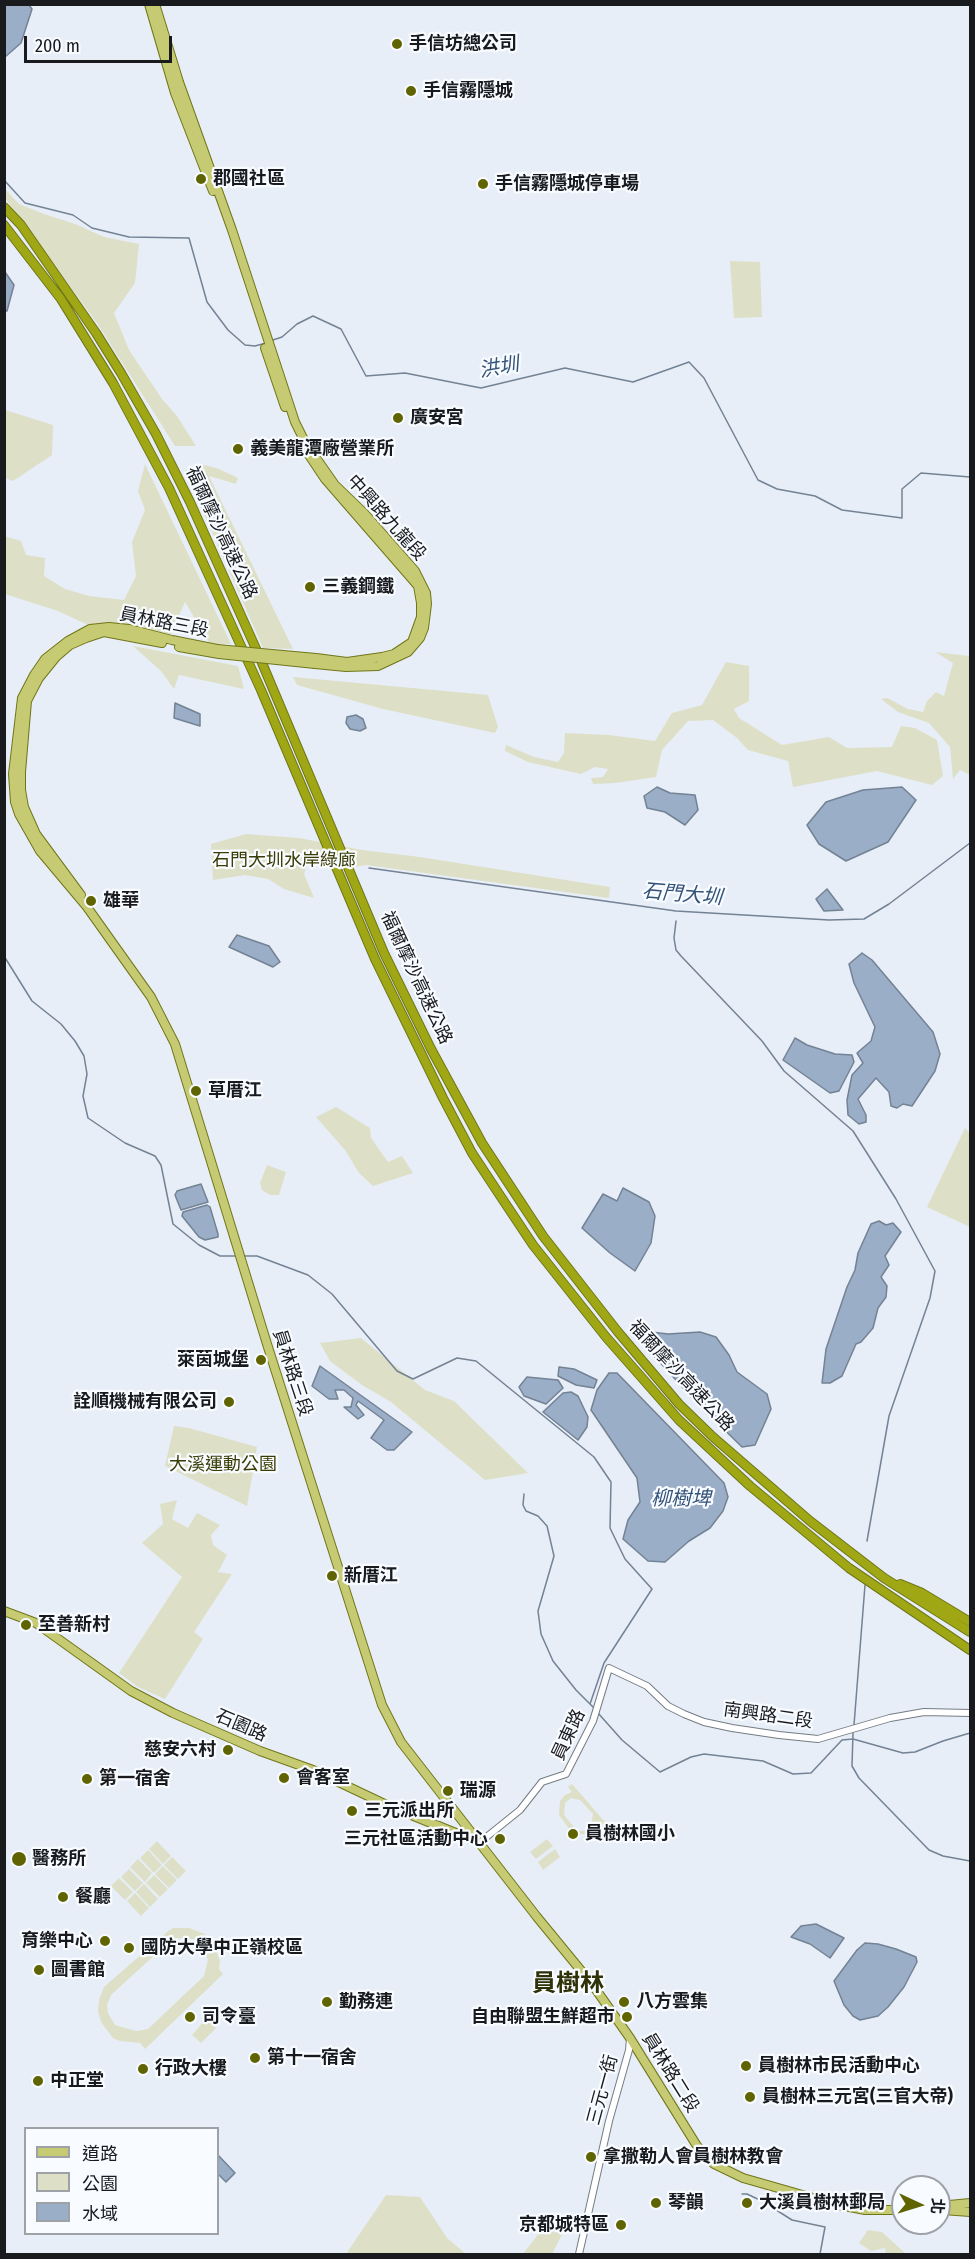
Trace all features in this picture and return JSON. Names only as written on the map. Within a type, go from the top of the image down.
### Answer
[{"type":"highway","name":"福爾摩沙高速公路","points":[[4,207],[21,225],[96,333],[122,373],[156,434],[243,618],[384,953],[431,1049],[482,1143],[543,1236],[618,1332],[679,1404],[777,1493],[884,1578],[970,1632]]},
{"type":"highway","name":"福爾摩沙高速公路","points":[[4,225],[61,299],[113,383],[147,447],[222,603],[405,1024],[472,1153],[533,1245],[606,1337],[664,1404],[750,1486],[877,1589],[970,1650]]},
{"type":"highway","points":[[884,1578],[922,1593],[970,1622]]},
{"type":"main road","points":[[149,4],[187,114]]},
{"type":"main road","points":[[155,4],[187,114]]},
{"type":"main road","name":"中興路九龍段","points":[[187,114],[264,335],[278,390],[308,455],[325,479],[418,586],[422,603],[421,617],[412,642],[394,654],[347,664]]},
{"type":"main road","name":"員林路三段","points":[[347,664],[218,652],[129,629],[109,627],[90,629],[68,641],[45,659],[22,698],[13,774],[15,802],[24,824],[40,851],[87,907],[151,997],[175,1044],[382,1705],[401,1742],[479,1843]]},
{"type":"main road","name":"石園路","points":[[4,1611],[36,1623],[131,1691],[173,1713],[260,1751],[312,1770],[389,1806],[479,1843]]},
{"type":"main road","name":"員林路二段","points":[[479,1843],[592,1983],[630,2038],[697,2146],[714,2164],[743,2178],[834,2204],[865,2210],[891,2210]]},
{"type":"main road","points":[[951,2206],[970,2203]]},
{"type":"main road","points":[[951,2210],[970,2212]]},
{"type":"street","name":"員東路","points":[[479,1843],[513,1816],[542,1782],[566,1774],[593,1720],[609,1668]]},
{"type":"street","name":"南興路二段","points":[[609,1668],[647,1686],[668,1706],[704,1722],[779,1735],[818,1739],[890,1718],[924,1712],[970,1713]]},
{"type":"street","name":"三元一街","points":[[579,2254],[630,2038]]},
{"type":"green space","points":[[4,188],[19,204],[104,237],[139,244],[135,283],[114,313],[129,350],[196,446],[175,446],[97,323],[5,198]]},
{"type":"green space","points":[[730,261],[760,262],[762,317],[734,318]]},
{"type":"green space","points":[[5,410],[53,425],[52,455],[13,481],[5,478]]},
{"type":"green space","points":[[145,464],[231,644],[210,644],[185,602],[169,638],[102,624],[86,624],[58,611],[5,594],[4,536],[21,541],[26,555],[45,558],[44,576],[65,589],[89,596],[124,600],[136,576],[132,542],[145,510],[138,491]]},
{"type":"green space","points":[[205,465],[238,478],[236,484],[209,476],[293,649],[263,648],[185,470]]},
{"type":"green space","points":[[133,646],[238,666],[244,689],[179,675],[174,689],[161,671]]},
{"type":"green space","points":[[935,652],[970,656],[970,775],[960,770],[953,779],[950,747],[929,723],[898,712],[881,699],[887,698],[908,709],[923,712],[927,701],[936,692],[944,696],[953,663]]},
{"type":"green space","points":[[726,662],[749,666],[749,701],[734,709],[739,718],[782,745],[829,737],[847,748],[892,747],[901,726],[915,728],[937,740],[943,776],[932,785],[877,771],[793,787],[788,761],[748,750],[737,738],[713,720],[688,721],[662,750],[656,777],[593,784],[591,778],[603,777],[608,769],[595,767],[581,774],[528,762],[505,751],[506,745],[534,757],[558,762],[564,753],[565,733],[609,735],[655,741],[672,713],[702,705]]},
{"type":"green space","points":[[293,677],[488,695],[498,727],[495,733],[383,709],[297,685]]},
{"type":"green space","name":"石門大圳水岸綠廊","points":[[246,834],[299,838],[362,850],[610,887],[609,898],[366,865],[355,867],[308,861],[304,874],[314,898],[284,889],[268,879],[245,875],[213,880],[211,844]]},
{"type":"green space","points":[[336,1107],[370,1128],[371,1138],[388,1162],[402,1156],[413,1173],[373,1186],[359,1173],[345,1150],[316,1117]]},
{"type":"green space","points":[[965,1128],[970,1133],[970,1227],[927,1207]]},
{"type":"green space","points":[[267,1165],[286,1172],[279,1195],[270,1195],[262,1190],[260,1183]]},
{"type":"green space","points":[[361,1338],[425,1390],[454,1401],[528,1473],[485,1480],[391,1402],[362,1385],[330,1361],[320,1343]]},
{"type":"green space","name":"大溪運動公園","points":[[174,1426],[257,1447],[247,1506],[165,1466]]},
{"type":"green space","points":[[177,1500],[172,1519],[188,1528],[197,1513],[220,1525],[211,1535],[213,1545],[227,1555],[218,1572],[232,1574],[194,1632],[203,1639],[165,1699],[138,1687],[119,1673],[182,1577],[142,1543],[163,1524],[160,1504]]},
{"type":"green space","points":[[572,1784],[605,1822],[602,1825],[598,1822],[594,1829],[586,1834],[573,1834],[559,1815],[560,1801],[572,1792],[568,1787]],"holes":[[[571,1798],[580,1800],[593,1814],[591,1824],[585,1831],[577,1831],[564,1815],[565,1803]]]},
{"type":"green space","points":[[547,1839],[553,1846],[536,1859],[530,1852]]},
{"type":"green space","points":[[157,1841],[171,1856],[163,1864],[149,1849]]},
{"type":"green space","points":[[555,1849],[560,1857],[543,1870],[538,1862]]},
{"type":"green space","points":[[148,1850],[162,1865],[154,1873],[140,1858]]},
{"type":"green space","points":[[172,1857],[186,1871],[178,1879],[164,1865]]},
{"type":"green space","points":[[138,1859],[152,1873],[145,1882],[130,1867]]},
{"type":"green space","points":[[163,1866],[177,1880],[169,1888],[155,1874]]},
{"type":"green space","points":[[129,1869],[143,1883],[135,1891],[121,1877]]},
{"type":"green space","points":[[154,1875],[168,1889],[160,1897],[146,1883]]},
{"type":"green space","points":[[119,1878],[133,1892],[125,1900],[111,1886]]},
{"type":"green space","points":[[144,1884],[158,1899],[150,1907],[136,1892]]},
{"type":"green space","points":[[135,1893],[149,1908],[141,1916],[127,1901]]},
{"type":"green space","points":[[173,1928],[189,1928],[205,1934],[216,1950],[220,1961],[219,1969],[223,1974],[145,2049],[140,2043],[113,2038],[101,2022],[98,2011],[104,1987]],"holes":[[[176,1938],[195,1939],[201,1943],[208,1960],[204,1976],[148,2029],[136,2031],[115,2025],[108,2013],[107,2005],[111,1995],[169,1942]]]},
{"type":"green space","points":[[206,2019],[216,2028],[201,2043],[192,2035]]},
{"type":"green space","points":[[386,2195],[420,2197],[447,2238],[466,2254],[346,2254]]},
{"type":"green space","points":[[550,2219],[568,2223],[552,2254],[523,2254]]},
{"type":"green space","points":[[868,2230],[882,2232],[906,2254],[886,2254],[885,2248],[871,2251],[859,2243]]},
{"type":"water","points":[[5,4],[29,5],[32,9],[21,43],[5,57]]},
{"type":"water","points":[[5,272],[14,285],[7,311],[5,311]]},
{"type":"water","points":[[175,703],[200,714],[200,726],[174,718]]},
{"type":"water","points":[[356,715],[363,719],[366,728],[360,731],[350,729],[346,723],[347,717]]},
{"type":"water","points":[[657,787],[670,793],[695,795],[698,810],[685,825],[665,812],[647,808],[644,796]]},
{"type":"water","points":[[902,787],[916,800],[888,842],[846,861],[819,844],[807,825],[826,802],[863,790]]},
{"type":"water","points":[[827,889],[843,910],[824,911],[816,899]]},
{"type":"water","points":[[237,935],[269,946],[280,962],[273,967],[229,947]]},
{"type":"water","points":[[862,953],[872,960],[933,1032],[940,1054],[935,1071],[912,1106],[903,1104],[897,1108],[891,1106],[889,1092],[876,1078],[858,1099],[866,1115],[866,1122],[859,1124],[848,1115],[847,1100],[852,1075],[863,1063],[857,1053],[871,1041],[875,1027],[854,983],[849,964]]},
{"type":"water","points":[[795,1038],[807,1045],[835,1054],[852,1055],[854,1062],[839,1091],[830,1093],[783,1060]]},
{"type":"water","points":[[201,1184],[208,1202],[181,1210],[175,1195],[177,1191]]},
{"type":"water","points":[[623,1188],[649,1202],[655,1216],[651,1243],[635,1271],[582,1228],[603,1194],[617,1201]]},
{"type":"water","points":[[207,1205],[210,1207],[218,1237],[205,1240],[199,1237],[182,1216],[183,1212]]},
{"type":"water","points":[[879,1221],[886,1225],[893,1223],[901,1232],[885,1256],[889,1265],[881,1277],[887,1286],[886,1297],[878,1308],[873,1328],[861,1342],[856,1344],[842,1376],[830,1383],[822,1383],[826,1349],[855,1270],[858,1253],[871,1224]]},
{"type":"water","name":"柳樹埤","points":[[651,1332],[668,1334],[700,1332],[716,1337],[729,1355],[737,1372],[767,1394],[771,1409],[755,1445],[742,1447],[694,1400],[646,1347],[643,1338]]},
{"type":"water","points":[[320,1366],[412,1432],[394,1450],[387,1450],[371,1438],[384,1420],[358,1401],[356,1405],[364,1415],[358,1419],[344,1407],[351,1407],[353,1398],[344,1390],[335,1390],[338,1399],[329,1399],[312,1386]]},
{"type":"water","points":[[559,1367],[574,1369],[597,1380],[594,1388],[576,1385],[558,1376]]},
{"type":"water","name":"柳樹埤","points":[[609,1373],[617,1373],[724,1483],[728,1497],[723,1511],[710,1528],[689,1541],[665,1562],[648,1561],[623,1539],[628,1520],[640,1502],[637,1478],[591,1410],[597,1390]]},
{"type":"water","points":[[527,1377],[558,1380],[563,1388],[546,1404],[524,1396],[519,1387]]},
{"type":"water","points":[[571,1392],[578,1396],[588,1417],[587,1427],[578,1440],[543,1412],[563,1393]]},
{"type":"water","points":[[816,1924],[844,1938],[830,1958],[810,1944],[791,1937],[801,1926]]},
{"type":"water","points":[[865,1943],[896,1949],[916,1957],[917,1962],[904,1987],[888,2007],[878,2016],[860,2020],[853,2016],[844,2005],[834,1981]]},
{"type":"water","points":[[219,2156],[235,2173],[226,2182],[219,2175]]},
{"type":"waterway","name":"洪圳","points":[[4,180],[25,203],[73,215],[92,228],[129,237],[189,238],[207,302],[228,330],[245,345],[255,346],[266,343]]},
{"type":"waterway","name":"洪圳","points":[[270,341],[282,337],[297,324],[313,316],[341,329],[366,376],[405,373],[481,388],[565,368],[633,382],[689,362],[704,378],[758,480],[777,489],[815,496],[842,510],[902,518],[902,489],[921,473],[970,477]]},
{"type":"waterway","name":"石門大圳","points":[[369,868],[676,911],[829,920],[864,919],[889,904],[970,843]]},
{"type":"waterway","points":[[676,921],[674,938],[676,950],[681,956],[762,1041],[784,1071],[853,1131],[896,1199],[935,1271],[930,1298],[889,1416],[867,1541]]},
{"type":"waterway","points":[[4,956],[32,1001],[61,1024],[84,1056],[87,1074],[83,1096],[88,1118],[125,1143],[155,1156],[161,1165],[173,1224],[199,1245],[220,1256],[236,1256]]},
{"type":"waterway","points":[[243,1256],[257,1256],[308,1275],[332,1294],[397,1371],[413,1379],[457,1358],[476,1361],[594,1457],[611,1482],[610,1528],[625,1559],[652,1589],[604,1663],[590,1704],[595,1709]]},
{"type":"waterway","points":[[524,1494],[523,1505],[526,1511],[538,1516],[547,1526],[554,1556],[538,1611],[541,1634],[553,1661],[590,1704]]},
{"type":"waterway","points":[[854,1725],[865,1585]]},
{"type":"waterway","points":[[598,1713],[622,1740],[660,1772],[691,1757],[704,1754],[763,1761],[793,1774],[811,1773],[842,1740],[853,1739],[903,1753],[915,1752],[970,1733]]},
{"type":"waterway","points":[[853,1733],[852,1766],[859,1778],[929,1850],[943,1856],[970,1861]]},
{"type":"waterway","points":[[742,2194],[762,2201],[792,2220],[825,2227],[820,2254]]},
{"type":"place","name":"手信坊總公司","points":[[397,44]]},
{"type":"place","name":"手信霧隱城","points":[[411,91]]},
{"type":"place","name":"郡國社區","points":[[201,179]]},
{"type":"place","name":"手信霧隱城停車場","points":[[483,184]]},
{"type":"place","name":"廣安宮","points":[[398,418]]},
{"type":"place","name":"義美龍潭廠營業所","points":[[238,449]]},
{"type":"place","name":"三義鋼鐵","points":[[310,587]]},
{"type":"place","name":"雄華","points":[[91,901]]},
{"type":"place","name":"草厝江","points":[[196,1091]]},
{"type":"place","name":"萊茵城堡","points":[[261,1360]]},
{"type":"place","name":"詮順機械有限公司","points":[[229,1402]]},
{"type":"place","name":"新厝江","points":[[332,1576]]},
{"type":"place","name":"至善新村","points":[[26,1625]]},
{"type":"place","name":"慈安六村","points":[[228,1750]]},
{"type":"place","name":"會客室","points":[[284,1778]]},
{"type":"place","name":"第一宿舍","points":[[87,1779]]},
{"type":"place","name":"瑞源","points":[[448,1791]]},
{"type":"place","name":"三元派出所","points":[[352,1811]]},
{"type":"place","name":"員樹林國小","points":[[573,1834]]},
{"type":"place","name":"三元社區活動中心","points":[[500,1839]]},
{"type":"place","name":"醫務所","points":[[19,1859]]},
{"type":"place","name":"餐廳","points":[[63,1897]]},
{"type":"place","name":"育樂中心","points":[[105,1941]]},
{"type":"place","name":"國防大學中正嶺校區","points":[[129,1948]]},
{"type":"place","name":"圖書館","points":[[39,1970]]},
{"type":"place","name":"勤務連","points":[[327,2002]]},
{"type":"place","name":"八方雲集","points":[[624,2002]]},
{"type":"place","name":"司令臺","points":[[190,2017]]},
{"type":"place","name":"自由聯盟生鮮超市","points":[[627,2017]]},
{"type":"place","name":"第十一宿舍","points":[[255,2058]]},
{"type":"place","name":"員樹林市民活動中心","points":[[746,2066]]},
{"type":"place","name":"行政大樓","points":[[143,2069]]},
{"type":"place","name":"中正堂","points":[[38,2081]]},
{"type":"place","name":"員樹林三元宮(三官大帝)","points":[[750,2097]]},
{"type":"place","name":"拿撒勒人會員樹林教會","points":[[591,2157]]},
{"type":"place","name":"琴韻","points":[[656,2203]]},
{"type":"place","name":"大溪員樹林郵局","points":[[747,2203]]},
{"type":"place","name":"京都城特區","points":[[621,2225]]},
{"type":"district","name":"員樹林","points":[[568,1984]]}]
